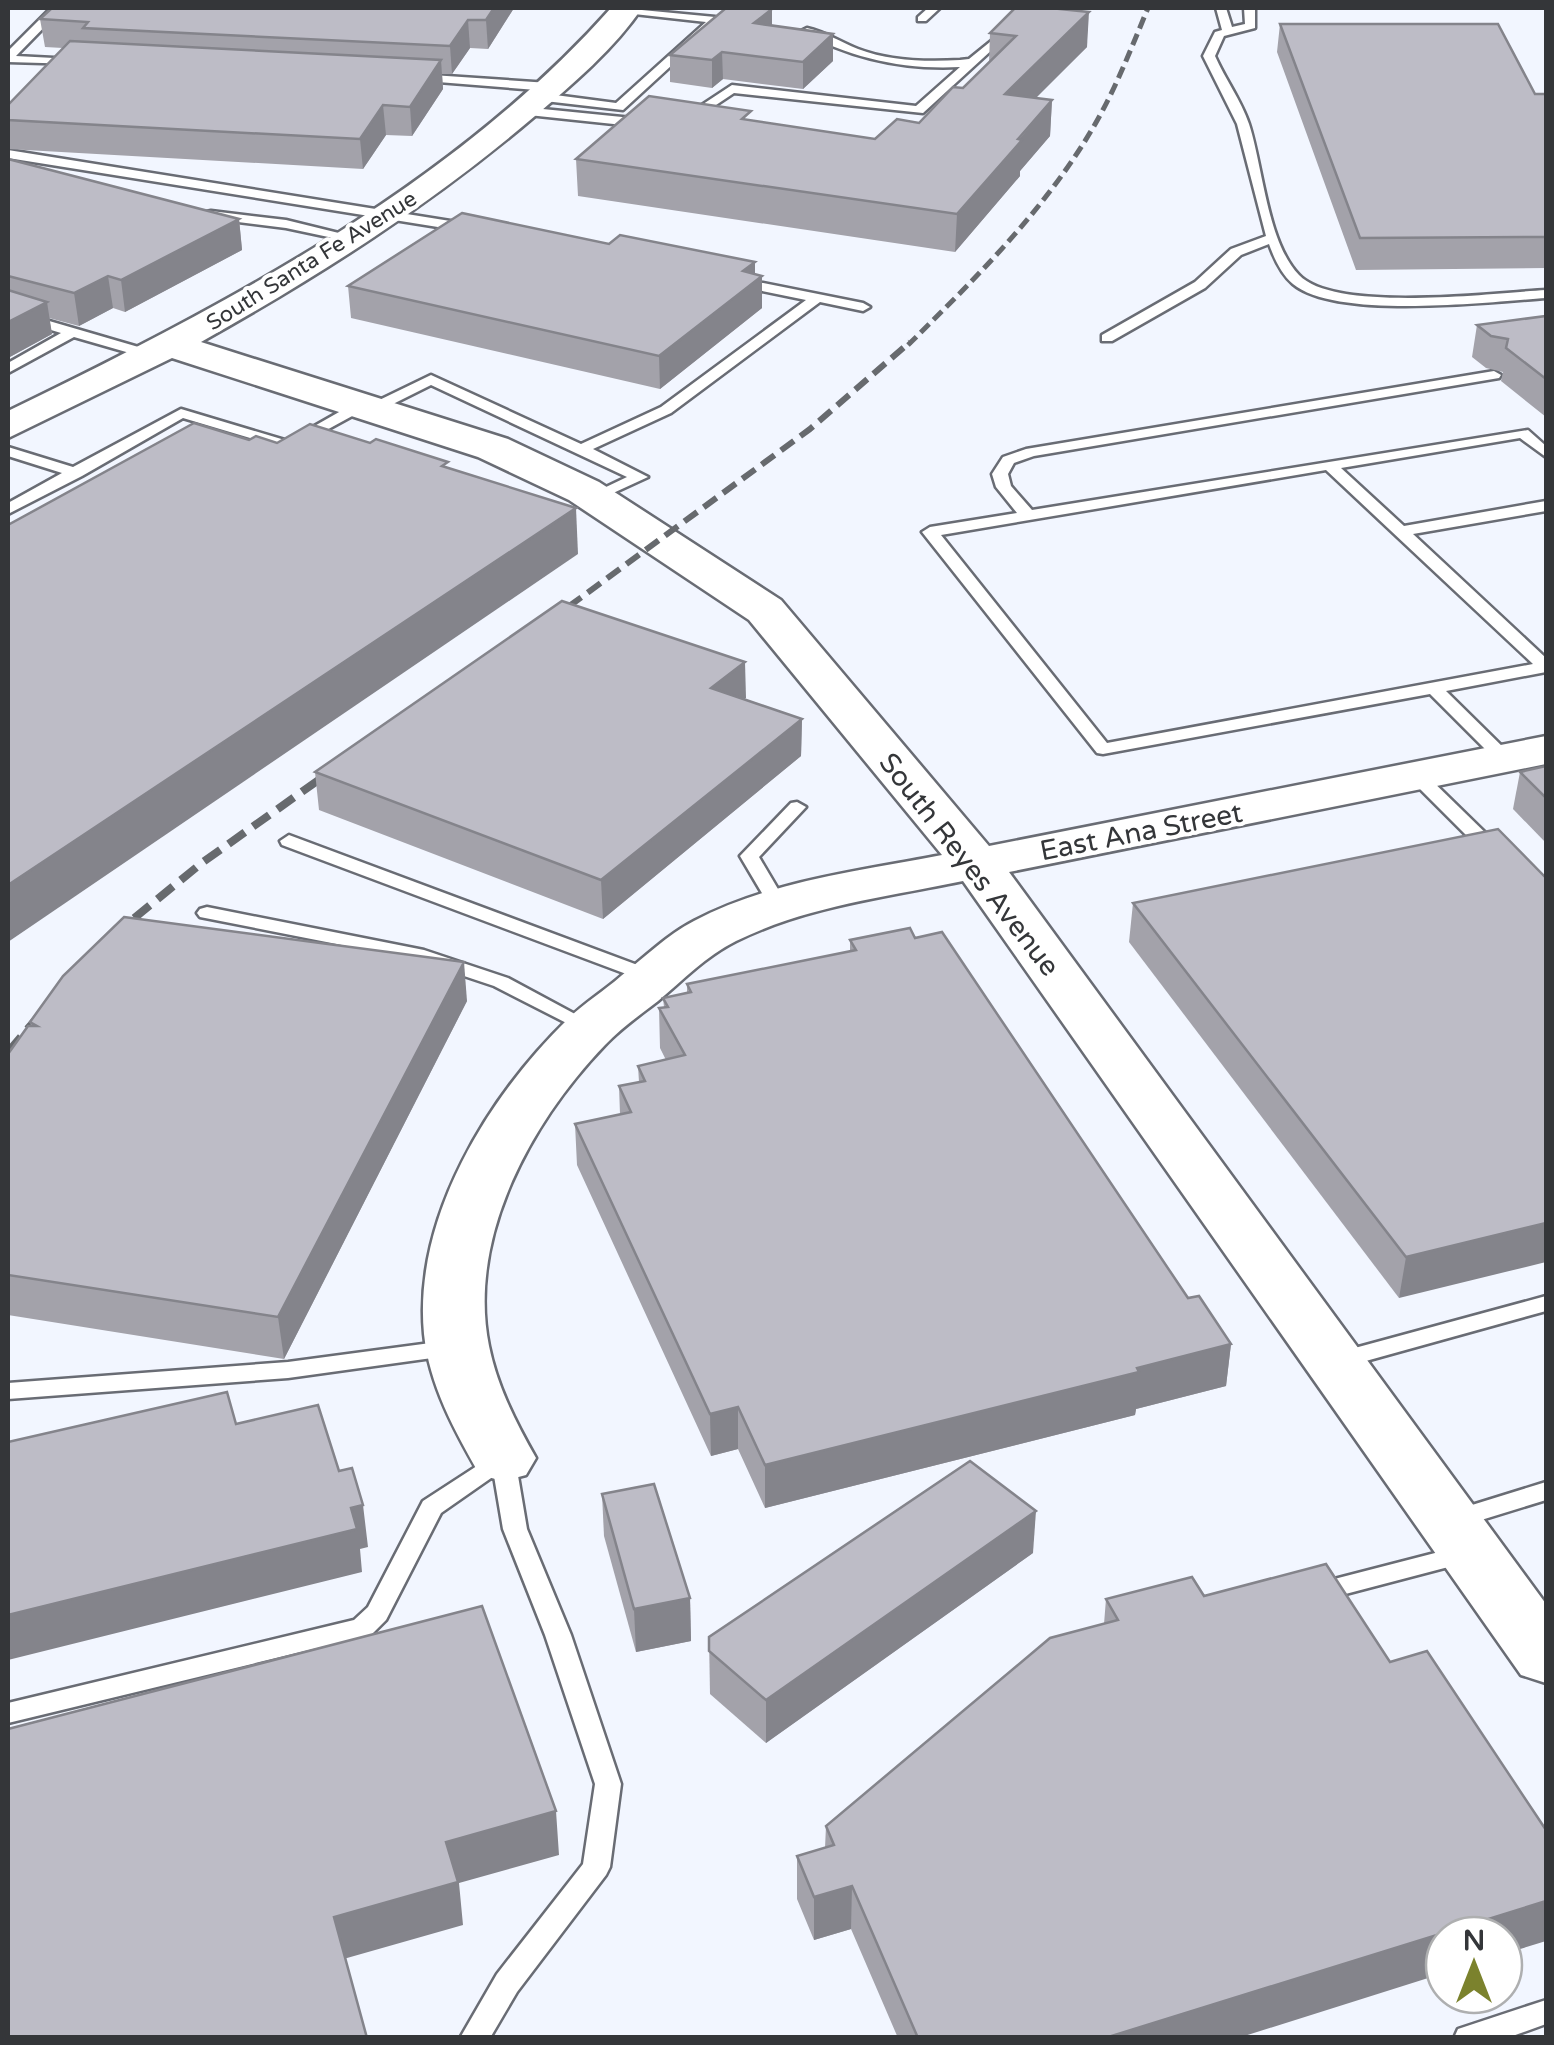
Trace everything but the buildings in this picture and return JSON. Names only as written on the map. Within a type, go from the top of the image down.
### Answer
[{"type":"street","name":"South Santa Fe Avenue","points":[[8,426],[164,351],[352,238],[538,98],[626,9]]},
{"type":"street","name":"South Reyes Avenue","points":[[164,351],[587,473],[764,610],[976,863],[1546,1656]]},
{"type":"street","name":"East Ana Street","points":[[503,1458],[481,1417],[455,1332],[457,1282],[482,1186],[513,1126],[546,1078],[591,1028],[665,978],[709,934],[779,906],[873,881],[1526,754]]},
{"type":"lane","points":[[8,58],[57,8]]},
{"type":"lane","points":[[922,19],[934,8]]},
{"type":"lane","points":[[676,118],[700,114],[732,88],[919,110],[1002,34],[1050,8]]},
{"type":"lane","points":[[1220,8],[1228,31]]},
{"type":"lane","points":[[1248,8],[1252,26],[1214,38],[1209,56],[1242,122],[1273,238],[1295,280],[1320,295],[1373,301],[1546,294]]},
{"type":"lane","points":[[626,9],[730,21]]},
{"type":"lane","points":[[407,78],[619,107],[714,20]]},
{"type":"lane","points":[[797,30],[835,39],[857,53],[950,65],[973,61]]},
{"type":"lane","points":[[8,58],[88,63]]},
{"type":"lane","points":[[538,98],[627,124],[660,121]]},
{"type":"lane","points":[[8,154],[390,212],[487,232]]},
{"type":"lane","points":[[188,212],[286,224],[352,238]]},
{"type":"lane","points":[[1107,338],[1200,284],[1236,252],[1273,238]]},
{"type":"lane","points":[[720,278],[864,307]]},
{"type":"lane","points":[[587,473],[817,298]]},
{"type":"lane","points":[[8,313],[72,332],[164,351]]},
{"type":"lane","points":[[8,369],[72,332]]},
{"type":"lane","points":[[1028,516],[1004,487],[1000,474],[1008,460],[1031,452],[1494,375]]},
{"type":"lane","points":[[8,510],[181,413],[290,446],[366,408]]},
{"type":"lane","points":[[1329,465],[1546,667],[1104,749],[930,532],[1329,465],[1524,434],[1546,453]]},
{"type":"lane","points":[[8,451],[76,472]]},
{"type":"lane","points":[[1401,531],[1546,506]]},
{"type":"lane","points":[[1434,688],[1526,754]]},
{"type":"lane","points":[[1417,776],[1512,871]]},
{"type":"lane","points":[[779,906],[750,856],[797,807]]},
{"type":"lane","points":[[289,842],[665,978]]},
{"type":"lane","points":[[207,913],[417,954],[501,982],[591,1028]]},
{"type":"lane","points":[[1336,1362],[1546,1304]]},
{"type":"lane","points":[[8,1391],[288,1370],[460,1348]]},
{"type":"lane","points":[[8,1713],[362,1628],[377,1613],[432,1507],[503,1458],[515,1529],[558,1635],[608,1784],[596,1867],[507,1983],[474,2038]]},
{"type":"lane","points":[[1281,1602],[1461,1536],[1546,1492]]},
{"type":"lane","points":[[1468,2038],[1546,2012]]},
{"type":"railway","points":[[908,345],[1018,230],[1067,168],[1108,100],[1148,8]]},
{"type":"railway","points":[[549,621],[810,429],[910,342]]},
{"type":"railway","points":[[317,782],[339,766]]},
{"type":"railway","points":[[111,937],[203,862],[320,779]]},
{"type":"railway","points":[[8,1052],[50,1003]]}]
